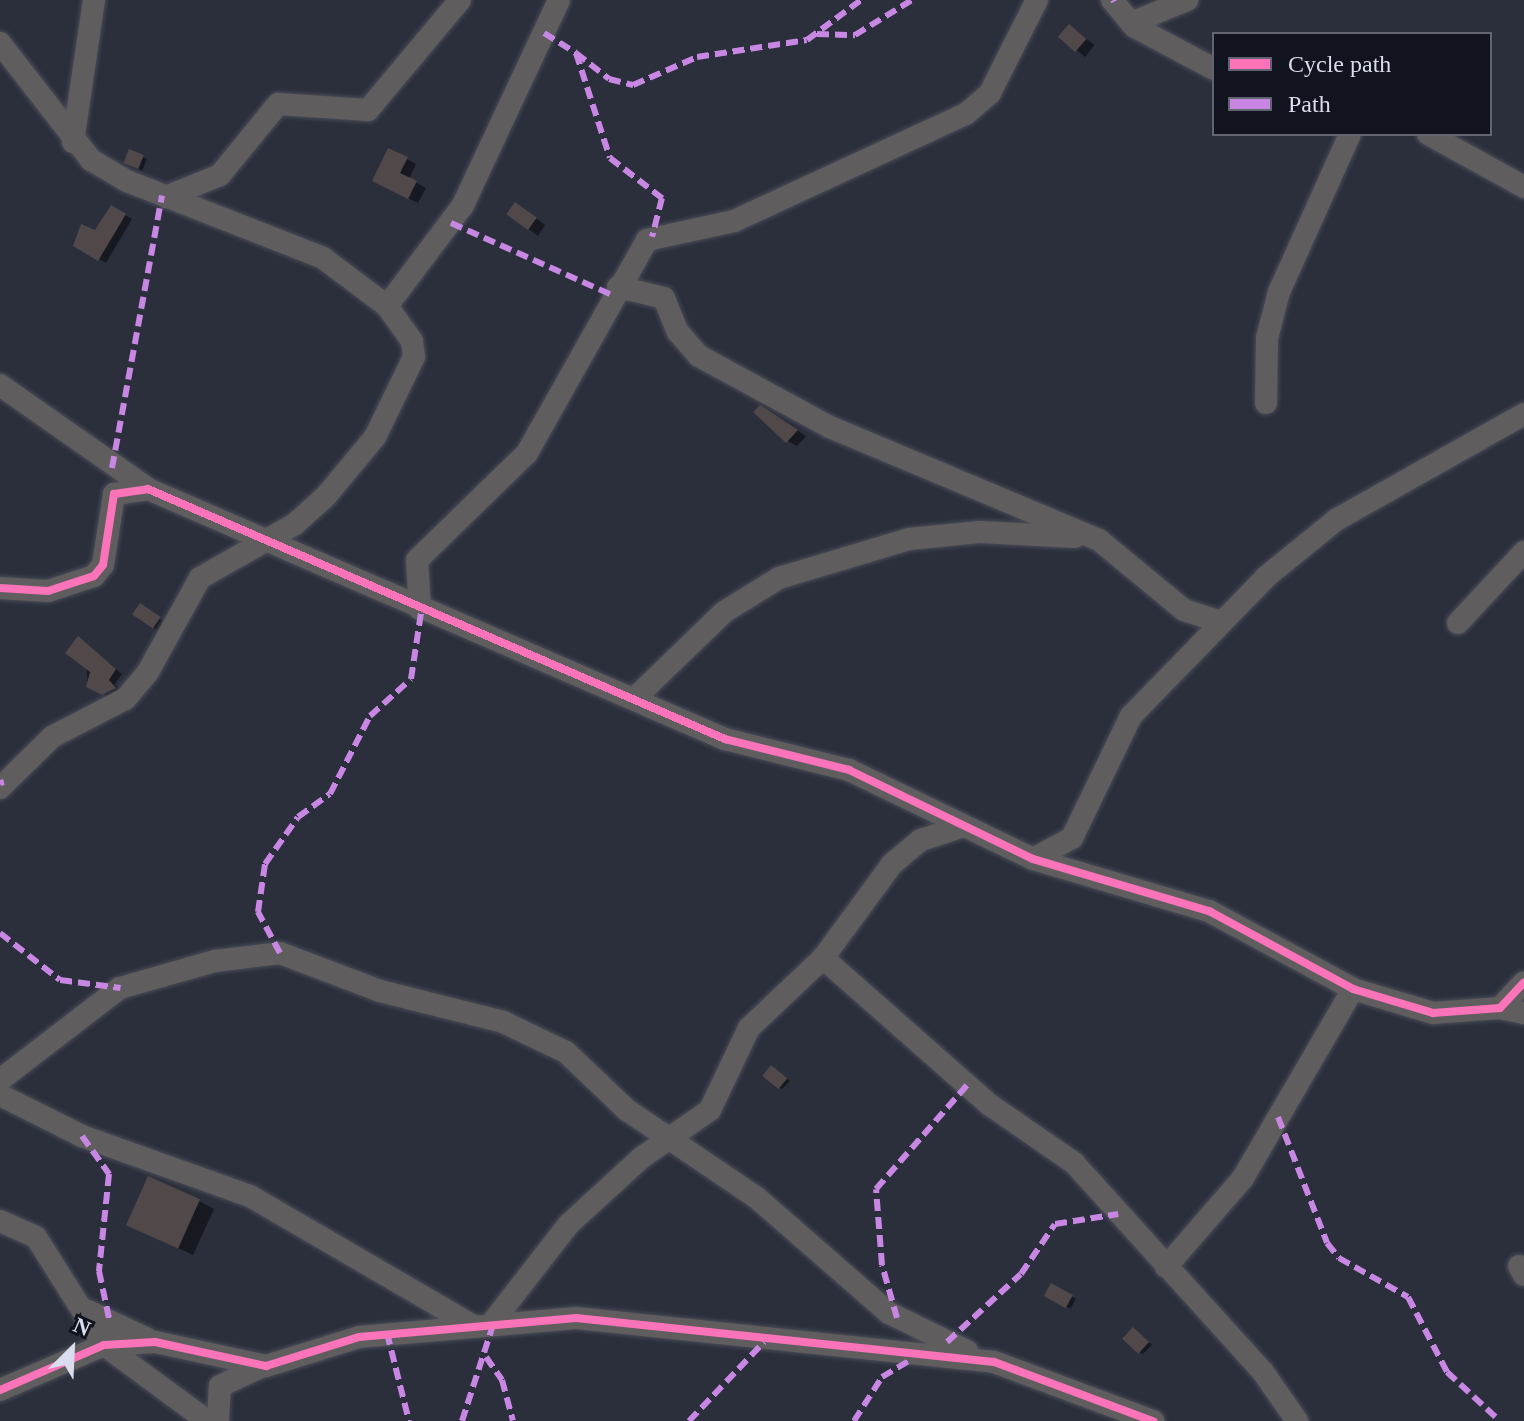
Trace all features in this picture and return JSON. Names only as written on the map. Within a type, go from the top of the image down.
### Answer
[{"type":"street","points":[[73,142],[94,0]]},
{"type":"street","points":[[166,197],[220,175],[278,104],[368,110],[460,0]]},
{"type":"street","points":[[387,306],[463,205],[559,0]]},
{"type":"street","points":[[420,609],[417,560],[527,453],[618,287],[652,237],[734,221],[966,114],[990,93],[1037,0]]},
{"type":"street","points":[[1112,0],[1131,23],[1212,68]]},
{"type":"street","points":[[1131,23],[1187,0]]},
{"type":"street","points":[[0,43],[73,142],[127,181],[323,258],[387,306],[412,341],[414,357],[394,404],[326,496],[267,538],[200,578],[125,699],[52,737],[0,788]]},
{"type":"street","points":[[1266,403],[1267,338],[1279,292],[1349,136]]},
{"type":"street","points":[[1432,136],[1524,187]]},
{"type":"street","points":[[618,287],[664,298],[678,332],[699,356],[830,427],[1099,540],[1184,610],[1221,622]]},
{"type":"street","points":[[0,385],[148,489],[267,538],[420,609],[636,697],[725,739],[849,770],[961,827],[1033,859],[1209,911],[1353,989],[1433,1013],[1500,1008],[1524,1013]]},
{"type":"street","points":[[1033,859],[1072,838],[1131,716],[1221,622],[1336,520],[1524,414]]},
{"type":"street","points":[[0,588],[48,591],[94,576],[103,565],[114,494],[148,489]]},
{"type":"street","points":[[636,697],[724,612],[755,589],[808,567],[909,539],[980,532],[1099,540]]},
{"type":"street","points":[[1458,623],[1524,552]]},
{"type":"street","points":[[495,1319],[569,1224],[632,1165],[674,1140],[701,1119],[749,1028],[823,958],[892,864],[921,840],[961,827]]},
{"type":"street","points":[[0,1080],[120,988],[215,961],[280,953],[380,991],[503,1022],[560,1049],[627,1110],[705,1158],[889,1313],[994,1362],[1153,1421]]},
{"type":"street","points":[[823,958],[990,1105],[1074,1163],[1263,1372],[1297,1421]]},
{"type":"street","points":[[1500,1008],[1524,982]]},
{"type":"street","points":[[1166,1267],[1243,1178],[1353,989]]},
{"type":"street","points":[[0,1095],[82,1136],[250,1196],[470,1324]]},
{"type":"street","points":[[701,1119],[705,1158]]},
{"type":"street","points":[[0,1221],[36,1237],[88,1311],[104,1345],[207,1421]]},
{"type":"street","points":[[88,1311],[155,1342],[266,1366]]},
{"type":"street","points":[[218,1421],[220,1386],[266,1366],[359,1337],[495,1319],[576,1318],[994,1362]]},
{"type":"street","points":[[0,1390],[104,1345],[155,1342]]},
{"type":"building","points":[[1069,24],[1086,39],[1075,52],[1058,37]]},
{"type":"building","points":[[388,148],[408,157],[400,173],[417,181],[408,199],[372,181]]},
{"type":"building","points":[[129,149],[144,155],[138,169],[123,163]]},
{"type":"building","points":[[515,202],[537,218],[528,230],[506,214]]},
{"type":"building","points":[[111,205],[126,214],[98,261],[73,246],[81,224],[95,230]]},
{"type":"building","points":[[760,405],[798,430],[786,443],[753,412]]},
{"type":"building","points":[[140,603],[161,617],[153,629],[132,615]]},
{"type":"building","points":[[78,636],[116,669],[109,680],[116,688],[102,695],[86,687],[90,672],[65,653]]},
{"type":"building","points":[[771,1065],[787,1078],[779,1089],[762,1076]]},
{"type":"building","points":[[148,1176],[200,1199],[178,1249],[126,1225]]},
{"type":"building","points":[[1051,1283],[1073,1295],[1066,1308],[1044,1296]]},
{"type":"building","points":[[1133,1327],[1149,1342],[1138,1354],[1122,1339]]},
{"type":"marked path","points":[[576,53],[609,79],[633,85],[697,57],[807,40],[861,0]]},
{"type":"marked path","points":[[817,34],[855,35],[912,0]]},
{"type":"marked path","points":[[544,33],[576,53],[610,158],[662,198],[652,237]]},
{"type":"marked path","points":[[112,468],[162,196]]},
{"type":"marked path","points":[[451,223],[612,295]]},
{"type":"marked path","points":[[280,953],[258,912],[265,864],[298,817],[330,794],[370,716],[411,679],[421,613]]},
{"type":"marked path","points":[[0,783],[4,782]]},
{"type":"marked path","points":[[0,933],[60,980],[120,988]]},
{"type":"marked path","points":[[897,1318],[882,1265],[876,1189],[968,1084]]},
{"type":"marked path","points":[[1278,1117],[1327,1243],[1339,1258],[1408,1297],[1447,1372],[1500,1421]]},
{"type":"marked path","points":[[82,1136],[109,1174],[99,1271],[110,1323]]},
{"type":"marked path","points":[[947,1342],[1021,1274],[1055,1224],[1118,1214]]},
{"type":"marked path","points":[[462,1421],[495,1319]]},
{"type":"marked path","points":[[387,1333],[409,1421]]},
{"type":"marked path","points":[[689,1421],[764,1342]]},
{"type":"marked path","points":[[486,1357],[502,1380],[513,1421]]},
{"type":"marked path","points":[[854,1421],[882,1377],[912,1359]]},
{"type":"cycle path","points":[[0,588],[48,591],[94,576],[103,565],[114,494],[148,489],[725,739],[849,770],[1033,859],[1209,911],[1353,989],[1433,1013],[1500,1008],[1524,982]]},
{"type":"cycle path","points":[[0,1390],[104,1345],[155,1342],[266,1366],[359,1337],[576,1318],[994,1362],[1153,1421]]}]
